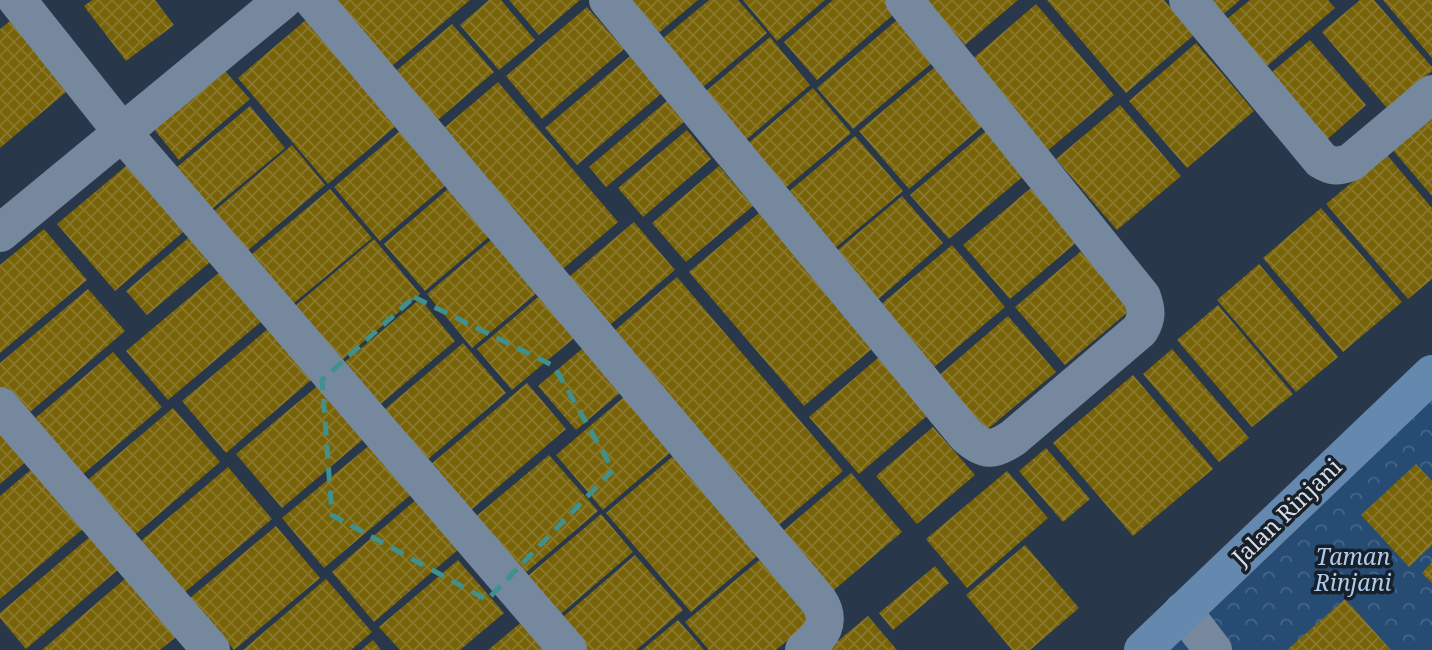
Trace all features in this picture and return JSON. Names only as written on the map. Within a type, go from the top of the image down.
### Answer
[{"type":"street","points":[[17,0],[122,132],[568,650]]},
{"type":"street","points":[[0,233],[282,0]]},
{"type":"street","points":[[313,0],[818,600],[825,617],[822,630],[817,639],[804,650]]},
{"type":"street","points":[[608,0],[966,435],[975,444],[989,449],[1000,447],[1140,330],[1146,320],[1146,309],[1142,298],[904,0]]},
{"type":"street","points":[[1188,0],[1321,160],[1330,166],[1351,162],[1432,94]]},
{"type":"street","name":"Jalan Rinjani","points":[[1143,650],[1432,374]]},
{"type":"street","points":[[0,406],[211,650]]},
{"type":"street","points":[[1184,611],[1213,650]]},
{"type":"highlighted area","points":[[414,297],[554,366],[613,470],[487,600],[332,515],[322,380]]},
{"type":"green space","name":"Taman Rinjani","points":[[1432,386],[1432,650],[1156,650]]},
{"type":"building","points":[[92,0],[155,0],[174,25],[126,61],[84,6]]},
{"type":"building","points":[[325,0],[470,0],[386,71]]},
{"type":"building","points":[[489,0],[501,0],[535,40],[499,70],[460,25]]},
{"type":"building","points":[[509,0],[580,0],[539,35]]},
{"type":"building","points":[[624,0],[698,0],[655,36]]},
{"type":"building","points":[[709,0],[738,0],[767,33],[696,93],[655,45]]},
{"type":"building","points":[[743,0],[825,0],[777,41]]},
{"type":"building","points":[[833,0],[892,0],[900,9],[817,80],[784,42]]},
{"type":"building","points":[[926,0],[1018,0],[965,45]]},
{"type":"building","points":[[1047,0],[1164,0],[1194,35],[1126,93]]},
{"type":"building","points":[[1201,0],[1240,0],[1218,19]]},
{"type":"building","points":[[1250,0],[1328,0],[1335,8],[1260,72],[1220,25]]},
{"type":"building","points":[[1360,0],[1374,0],[1432,67],[1432,71],[1387,108],[1322,32]]},
{"type":"building","points":[[1383,0],[1432,0],[1432,58]]},
{"type":"building","points":[[1036,4],[1114,95],[1046,152],[969,62]]},
{"type":"building","points":[[587,7],[624,49],[542,119],[506,76]]},
{"type":"building","points":[[20,13],[79,81],[0,148],[0,29]]},
{"type":"building","points":[[314,13],[404,119],[328,184],[238,78]]},
{"type":"building","points":[[904,14],[940,56],[853,129],[817,88]]},
{"type":"building","points":[[452,24],[494,72],[433,124],[391,75]]},
{"type":"building","points":[[770,37],[810,85],[739,146],[698,98]]},
{"type":"building","points":[[1310,40],[1366,105],[1323,143],[1266,77]]},
{"type":"building","points":[[1196,43],[1254,111],[1187,168],[1129,101]]},
{"type":"building","points":[[630,56],[662,93],[577,165],[545,128]]},
{"type":"building","points":[[942,61],[991,119],[909,189],[859,131]]},
{"type":"building","points":[[223,69],[250,99],[179,160],[153,128]]},
{"type":"building","points":[[498,82],[618,222],[557,274],[437,134]]},
{"type":"building","points":[[813,88],[851,133],[777,195],[739,151]]},
{"type":"building","points":[[668,100],[685,121],[606,187],[589,167]]},
{"type":"building","points":[[1120,105],[1181,176],[1117,230],[1056,159]]},
{"type":"building","points":[[250,106],[285,148],[207,213],[171,172]]},
{"type":"building","points":[[1432,115],[1432,196],[1392,149]]},
{"type":"building","points":[[408,124],[454,178],[380,241],[334,187]]},
{"type":"building","points":[[687,130],[711,159],[643,217],[618,188]]},
{"type":"building","points":[[987,130],[1026,174],[949,239],[910,195]]},
{"type":"building","points":[[855,136],[903,191],[828,254],[780,199]]},
{"type":"building","points":[[292,145],[325,185],[240,257],[206,218]]},
{"type":"building","points":[[1386,154],[1432,208],[1432,279],[1408,299],[1326,204]]},
{"type":"building","points":[[132,161],[189,227],[115,291],[57,224]]},
{"type":"building","points":[[719,166],[753,206],[686,262],[652,223]]},
{"type":"building","points":[[456,182],[497,230],[425,291],[384,244]]},
{"type":"building","points":[[1031,188],[1078,241],[1010,299],[963,245]]},
{"type":"building","points":[[330,189],[372,238],[288,308],[246,259]]},
{"type":"building","points":[[902,196],[943,243],[875,302],[833,254]]},
{"type":"building","points":[[1321,208],[1402,302],[1343,352],[1263,258]]},
{"type":"building","points":[[759,213],[873,348],[804,406],[689,272]]},
{"type":"building","points":[[634,222],[675,270],[604,330],[563,282]]},
{"type":"building","points":[[44,229],[87,280],[0,353],[0,265]]},
{"type":"building","points":[[499,233],[545,286],[472,348],[427,294]]},
{"type":"building","points":[[193,234],[215,258],[147,315],[126,291]]},
{"type":"building","points":[[374,239],[420,294],[335,366],[288,312]]},
{"type":"building","points":[[952,245],[1005,307],[934,367],[880,305]]},
{"type":"building","points":[[1085,248],[1134,307],[1065,365],[1015,307]]},
{"type":"building","points":[[1259,264],[1338,357],[1296,392],[1217,300]]},
{"type":"building","points":[[227,266],[268,316],[168,400],[126,351]]},
{"type":"building","points":[[677,277],[843,471],[773,530],[607,337]]},
{"type":"building","points":[[88,289],[125,331],[23,418],[0,391],[0,363]]},
{"type":"building","points":[[544,292],[579,334],[512,390],[477,349]]},
{"type":"building","points":[[420,299],[455,341],[377,407],[341,365]]},
{"type":"building","points":[[1218,305],[1293,394],[1252,427],[1177,340]]},
{"type":"building","points":[[1008,316],[1056,372],[983,433],[936,378]]},
{"type":"building","points":[[275,323],[318,374],[226,453],[182,401]]},
{"type":"building","points":[[463,343],[506,393],[420,466],[377,416]]},
{"type":"building","points":[[589,343],[627,387],[576,430],[538,386]]},
{"type":"building","points":[[1172,349],[1249,438],[1219,462],[1143,374]]},
{"type":"building","points":[[113,352],[162,407],[75,481],[27,425]]},
{"type":"building","points":[[879,357],[928,415],[859,474],[809,417]]},
{"type":"building","points":[[1133,375],[1213,469],[1133,536],[1053,443]]},
{"type":"building","points":[[321,383],[367,436],[282,508],[236,454]]},
{"type":"building","points":[[527,383],[566,429],[464,516],[424,470]]},
{"type":"building","points":[[631,391],[678,446],[603,510],[556,455]]},
{"type":"building","points":[[173,408],[220,462],[130,539],[83,484]]},
{"type":"building","points":[[933,427],[975,475],[917,524],[876,476]]},
{"type":"building","points":[[0,429],[27,461],[0,484]]},
{"type":"building","points":[[371,444],[413,493],[324,568],[282,518]]},
{"type":"building","points":[[1046,448],[1090,499],[1063,522],[1019,471]]},
{"type":"building","points":[[678,452],[763,551],[691,612],[606,513]]},
{"type":"building","points":[[549,455],[598,511],[517,580],[468,523]]},
{"type":"building","points":[[1416,464],[1432,481],[1432,545],[1409,567],[1361,515]]},
{"type":"building","points":[[228,467],[272,519],[179,597],[135,546]]},
{"type":"building","points":[[33,468],[84,528],[0,599],[0,496]]},
{"type":"building","points":[[1007,471],[1048,518],[967,588],[926,539]]},
{"type":"building","points":[[851,473],[902,532],[827,596],[776,537]]},
{"type":"building","points":[[419,497],[461,547],[374,622],[332,572]]},
{"type":"building","points":[[601,514],[633,552],[556,618],[523,580]]},
{"type":"building","points":[[276,526],[320,578],[234,650],[190,598]]},
{"type":"building","points":[[92,535],[120,568],[26,649],[0,618],[0,613]]},
{"type":"building","points":[[1025,545],[1079,608],[1030,650],[1012,650],[966,595]]},
{"type":"building","points":[[635,555],[683,610],[636,650],[578,650],[556,623]]},
{"type":"building","points":[[763,557],[815,617],[776,650],[709,650],[685,622]]},
{"type":"building","points":[[458,560],[504,613],[460,650],[400,650],[379,627]]},
{"type":"building","points":[[1432,562],[1432,583],[1422,573]]},
{"type":"building","points":[[935,566],[949,583],[893,630],[879,613]]},
{"type":"building","points":[[126,578],[176,637],[160,650],[42,650]]},
{"type":"building","points":[[326,579],[372,632],[351,650],[243,650]]},
{"type":"building","points":[[1345,599],[1391,650],[1287,650]]},
{"type":"building","points":[[530,615],[560,650],[488,650]]},
{"type":"building","points":[[868,616],[897,650],[827,650]]},
{"type":"building","points":[[678,620],[704,650],[642,650]]},
{"type":"building","points":[[373,640],[381,650],[361,650]]}]
